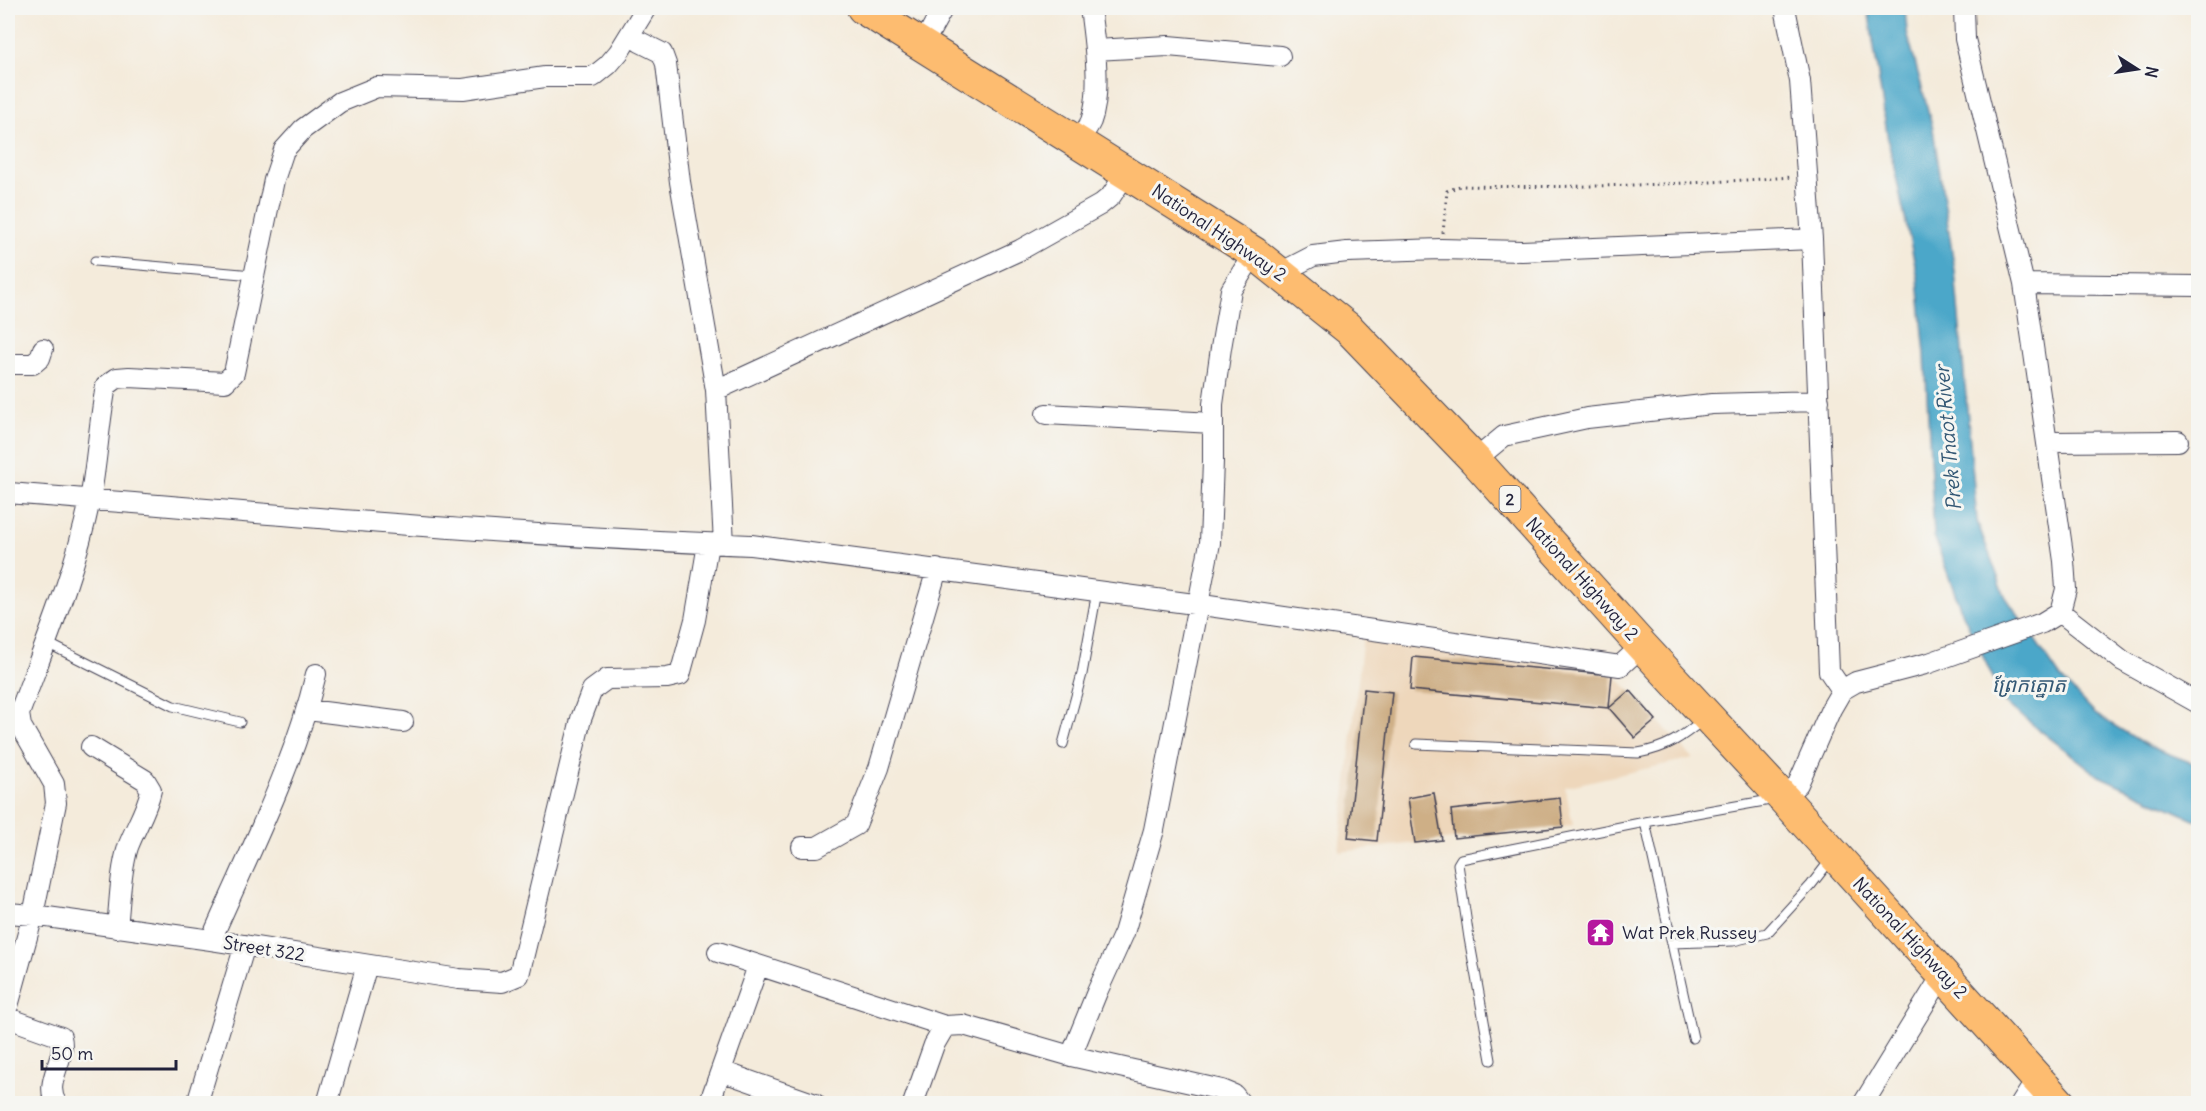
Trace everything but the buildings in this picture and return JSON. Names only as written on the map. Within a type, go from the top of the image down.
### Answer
[{"type":"highway","name":"National Highway 2","points":[[863,8],[1254,253],[1350,330],[1475,459],[1642,646],[1784,798],[1943,974],[2029,1091],[2060,1104]]},
{"type":"street","points":[[8,1006],[33,915],[56,803],[54,784],[13,713],[45,642],[68,577],[90,500],[106,386],[117,378],[129,377],[225,382],[234,373],[274,180],[284,150],[303,129],[340,102],[377,87],[463,89],[545,77],[593,77],[619,52],[646,8]]},
{"type":"street","points":[[922,46],[943,8]]},
{"type":"street","points":[[1078,141],[1091,122],[1095,99],[1095,50],[1090,8]]},
{"type":"street","points":[[1785,8],[1800,81],[1808,175],[1829,671],[1842,690]]},
{"type":"street","points":[[1784,798],[1798,784],[1831,709],[1842,690],[1856,682],[1952,655],[2042,623],[2060,612],[2066,589],[2048,442],[2024,284],[1965,39],[1964,8]]},
{"type":"street","points":[[640,42],[662,53],[666,64],[680,182],[716,390],[716,544]]},
{"type":"street","points":[[1095,50],[1168,46],[1280,56]]},
{"type":"street","points":[[716,390],[1020,250],[1100,205],[1111,196],[1127,172]]},
{"type":"street","points":[[1280,273],[1313,256],[1347,252],[1441,249],[1522,251],[1812,239]]},
{"type":"street","points":[[1071,1056],[1096,992],[1124,933],[1154,830],[1210,543],[1213,404],[1231,290],[1254,253]]},
{"type":"street","points":[[2024,284],[2199,285]]},
{"type":"street","points":[[8,364],[33,364],[40,358],[43,349]]},
{"type":"street","points":[[1475,459],[1504,436],[1587,418],[1712,404],[1819,401]]},
{"type":"street","points":[[1046,414],[1213,423]]},
{"type":"street","points":[[2048,442],[2178,441]]},
{"type":"street","points":[[8,493],[466,530],[815,552],[1620,666],[1642,646]]},
{"type":"street","name":"Street 322","points":[[8,913],[210,940],[470,980],[502,982],[519,975],[581,719],[592,690],[607,679],[667,678],[680,675],[716,544]]},
{"type":"street","points":[[802,847],[817,847],[856,825],[879,768],[937,568]]},
{"type":"street","points":[[2060,612],[2123,661],[2199,704]]},
{"type":"street","points":[[210,940],[282,778],[308,710],[316,674]]},
{"type":"street","points":[[308,710],[403,722]]},
{"type":"street","points":[[91,747],[145,780],[151,789],[149,800],[129,845],[123,867],[117,928]]},
{"type":"street","points":[[197,1104],[244,945]]},
{"type":"street","points":[[718,952],[945,1026],[963,1026],[1071,1056],[1222,1090],[1234,1095],[1241,1104]]},
{"type":"street","points":[[327,1104],[367,965]]},
{"type":"street","points":[[709,1104],[758,966]]},
{"type":"street","points":[[1863,1104],[1943,974]]},
{"type":"street","points":[[8,1018],[62,1037],[64,1047],[52,1082],[53,1098],[57,1104]]},
{"type":"street","points":[[913,1104],[934,1045],[945,1026]]},
{"type":"street","points":[[721,1071],[815,1104]]},
{"type":"lane","points":[[95,261],[253,275]]},
{"type":"lane","points":[[1063,744],[1082,674],[1097,591]]},
{"type":"lane","points":[[45,642],[173,706],[240,722]]},
{"type":"lane","points":[[1416,744],[1638,753],[1660,748],[1678,740],[1708,716]]},
{"type":"lane","points":[[1491,1060],[1469,938],[1458,864],[1461,859],[1645,822],[1784,798]]},
{"type":"lane","points":[[1645,822],[1693,1038]]},
{"type":"lane","points":[[1672,943],[1733,941],[1767,933],[1834,856]]},
{"type":"path","points":[[1441,249],[1447,191],[1460,186],[1624,186],[1723,182],[1808,175]]},
{"type":"shaded area","points":[[1363,636],[1615,675],[1693,758],[1565,787],[1573,825],[1339,852]]},
{"type":"water","name":"ព្រែកត្នោត","points":[[1868,8],[1905,8],[1907,32],[1933,129],[1955,271],[1977,521],[2005,596],[2061,678],[2095,714],[2148,746],[2198,765],[2198,821],[2099,776],[2005,703],[1961,610],[1934,536],[1925,355],[1918,278],[1888,140]]},
{"type":"place","name":"Wat Prek Russey","points":[[1601,933]]},
{"type":"water label","name":"Prek Tnaot River","points":[[1948,438]]}]
